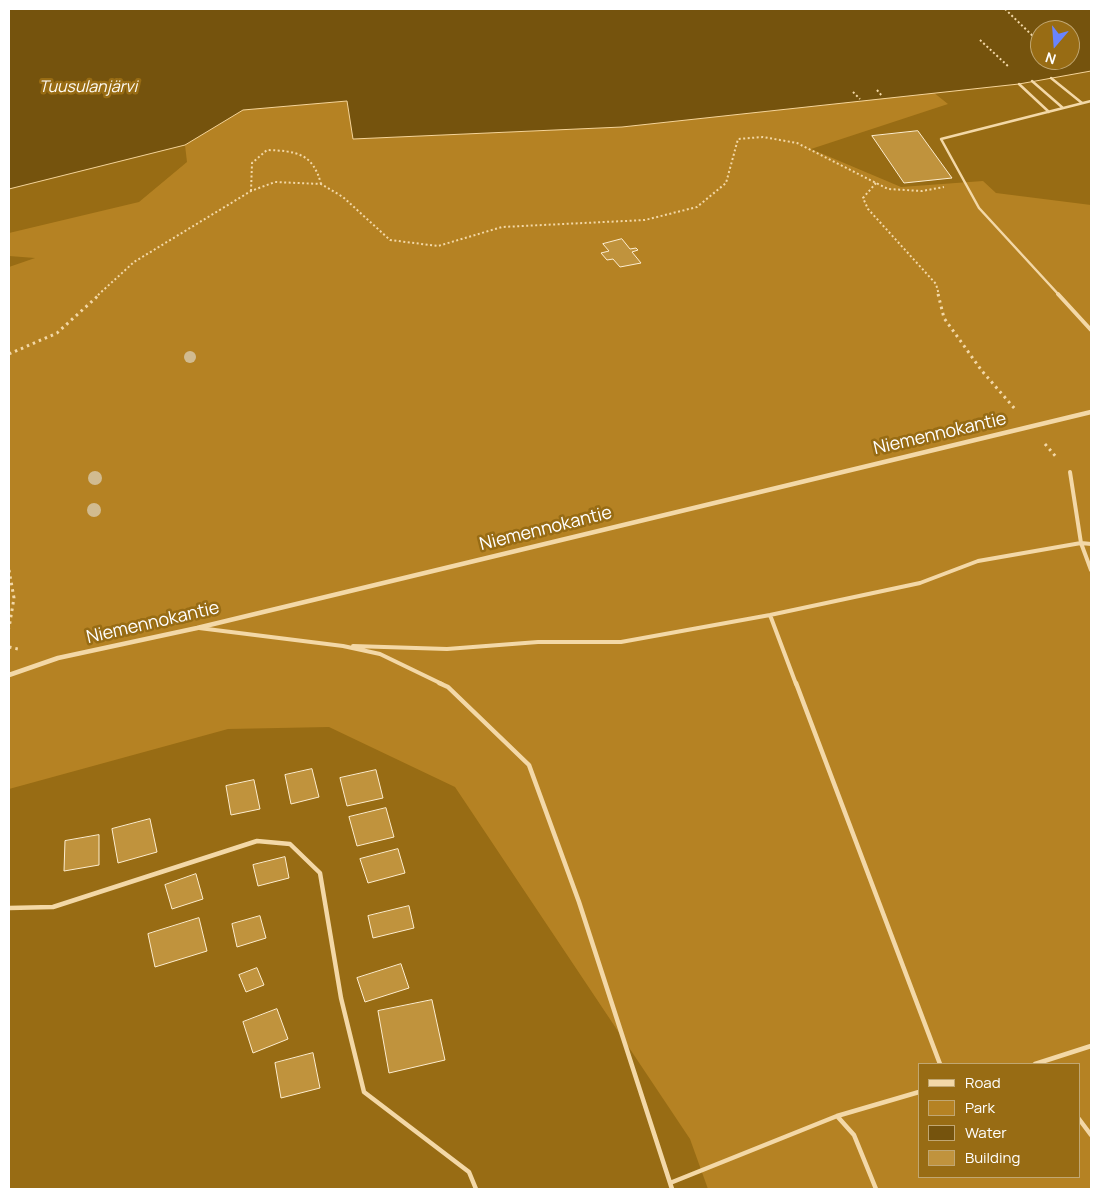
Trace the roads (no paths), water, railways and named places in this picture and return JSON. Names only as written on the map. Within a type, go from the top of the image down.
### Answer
[{"type":"street","name":"Niemennokantie","points":[[9,674],[58,658],[197,628],[1091,412]]},
{"type":"lane","points":[[1052,78],[1082,103]]},
{"type":"lane","points":[[1032,81],[1063,108]]},
{"type":"lane","points":[[1019,84],[1049,112]]},
{"type":"lane","points":[[1091,101],[941,139],[964,184],[979,208],[1091,330]]},
{"type":"lane","points":[[1070,472],[1081,543],[1091,570]]},
{"type":"lane","points":[[342,646],[447,649],[538,642],[621,642],[770,615],[920,583],[978,562],[1081,543],[1091,544]]},
{"type":"lane","points":[[770,615],[940,1063]]},
{"type":"lane","points":[[197,628],[342,646],[380,654],[448,687],[529,765],[579,902],[671,1186],[837,1116],[918,1092]]},
{"type":"lane","points":[[9,908],[53,907],[257,841],[290,844],[320,872],[341,998],[364,1092],[469,1172],[476,1189]]},
{"type":"lane","points":[[1038,1063],[1091,1046]]},
{"type":"lane","points":[[837,1116],[854,1135],[876,1189]]},
{"type":"lane","points":[[1080,1119],[1091,1135]]},
{"type":"water","name":"Tuusulanjärvi","points":[[9,9],[1091,9],[1091,71],[1019,84],[622,127],[353,139],[347,101],[243,110],[185,145],[9,189]]}]
